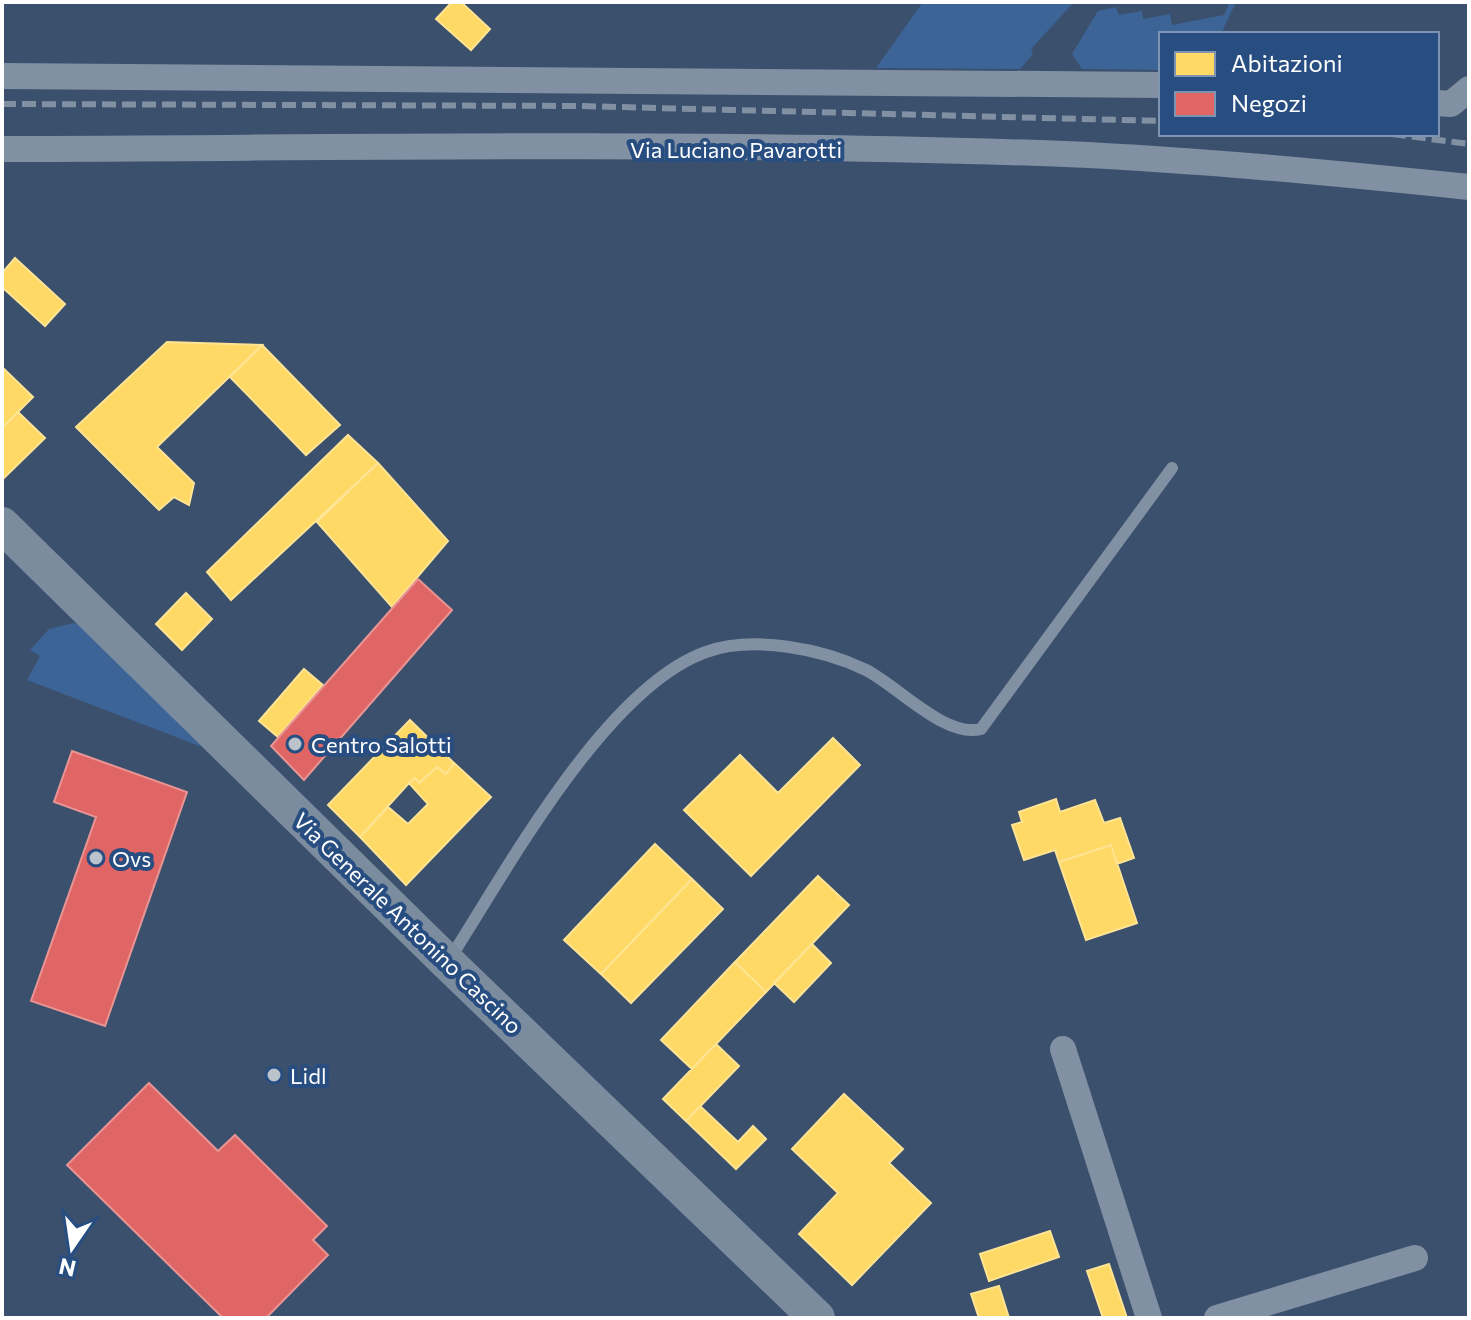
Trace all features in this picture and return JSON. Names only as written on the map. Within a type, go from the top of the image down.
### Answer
[{"type":"main road","name":"Via Generale Antonino Cascino","points":[[4,534],[817,1318]]},
{"type":"street","points":[[2,76],[1159,85]]},
{"type":"street","points":[[1439,103],[1451,104],[1469,89]]},
{"type":"street","name":"Via Luciano Pavarotti","points":[[2,149],[774,148],[1066,154],[1290,169],[1469,187]]},
{"type":"street","points":[[1063,1049],[1149,1318]]},
{"type":"street","points":[[1217,1318],[1415,1258]]},
{"type":"lane","points":[[447,962],[606,726],[680,664],[708,651],[731,647],[775,647],[823,655],[881,678],[949,726],[972,732],[981,729],[1172,468]]},
{"type":"shaded area","points":[[923,2],[1074,2],[1031,49],[1033,54],[1020,69],[876,68]]},
{"type":"shaded area","points":[[1230,2],[1236,2],[1222,32],[1159,32],[1159,70],[1082,69],[1072,54],[1098,11],[1116,7],[1119,15],[1142,11],[1143,19],[1170,14],[1172,25],[1224,15]]},
{"type":"shaded area","points":[[74,623],[90,631],[202,747],[27,680],[40,656],[30,650],[49,629]]},
{"type":"building: Abitazioni","points":[[452,2],[461,2],[490,29],[471,50],[436,19]]},
{"type":"building: Abitazioni","points":[[15,258],[65,304],[45,326],[2,287],[2,273]]},
{"type":"building: Abitazioni","points":[[167,342],[262,345],[157,447],[194,483],[189,505],[174,497],[159,510],[76,427]]},
{"type":"building: Abitazioni","points":[[262,345],[340,425],[306,455],[230,377]]},
{"type":"building: Abitazioni","points":[[2,367],[33,397],[2,428]]},
{"type":"building: Abitazioni","points":[[18,412],[45,438],[2,480],[2,428]]},
{"type":"building: Abitazioni","points":[[348,435],[378,463],[231,600],[207,572]]},
{"type":"building: Abitazioni","points":[[378,463],[448,541],[392,607],[317,522]]},
{"type":"building: Abitazioni","points":[[186,593],[212,619],[182,650],[156,624]]},
{"type":"building: Abitazioni","points":[[304,669],[323,685],[278,737],[259,721]]},
{"type":"building: Abitazioni","points":[[410,720],[454,763],[446,774],[437,767],[419,783],[415,778],[360,837],[328,805]]},
{"type":"building: Abitazioni","points":[[833,738],[860,765],[751,876],[684,810],[740,755],[778,793]]},
{"type":"building: Abitazioni","points":[[454,763],[491,797],[406,885],[360,837],[388,807],[408,824],[428,804],[409,783],[415,778],[419,783],[437,767],[446,774]]},
{"type":"building: Abitazioni","points":[[1056,799],[1060,812],[1095,800],[1104,823],[1120,818],[1134,858],[1117,864],[1111,845],[1059,862],[1055,850],[1024,860],[1012,825],[1022,822],[1019,812]]},
{"type":"building: Abitazioni","points":[[655,844],[692,879],[601,974],[564,940]]},
{"type":"building: Abitazioni","points":[[1111,845],[1137,923],[1086,940],[1059,862]]},
{"type":"building: Abitazioni","points":[[818,876],[849,905],[766,992],[735,962]]},
{"type":"building: Abitazioni","points":[[692,879],[723,909],[631,1003],[601,974]]},
{"type":"building: Abitazioni","points":[[812,944],[831,963],[794,1002],[774,983]]},
{"type":"building: Abitazioni","points":[[735,962],[766,992],[692,1069],[661,1040]]},
{"type":"building: Abitazioni","points":[[716,1044],[739,1066],[686,1121],[663,1099]]},
{"type":"building: Abitazioni","points":[[844,1094],[903,1149],[889,1163],[931,1203],[852,1285],[799,1234],[838,1193],[792,1149]]},
{"type":"building: Abitazioni","points":[[700,1106],[738,1142],[753,1126],[766,1139],[736,1169],[686,1121]]},
{"type":"building: Abitazioni","points":[[1050,1231],[1059,1257],[989,1281],[980,1254]]},
{"type":"building: Abitazioni","points":[[1109,1264],[1127,1318],[1103,1318],[1087,1271]]},
{"type":"building: Abitazioni","points":[[999,1286],[1009,1318],[979,1318],[971,1294]]},
{"type":"building: Negozi","points":[[418,579],[452,610],[304,780],[271,746]]},
{"type":"building: Negozi","points":[[72,751],[187,792],[105,1026],[31,1001],[96,817],[54,802]]},
{"type":"building: Negozi","points":[[149,1083],[218,1151],[235,1135],[327,1226],[313,1240],[328,1255],[266,1318],[223,1318],[67,1165]]},
{"type":"railway","points":[[2,104],[579,106],[1159,121]]},
{"type":"railway","points":[[1407,136],[1469,144]]},
{"type":"place","name":"Centro Salotti","points":[[295,744]]},
{"type":"place","name":"Ovs","points":[[96,858]]},
{"type":"place","name":"Lidl","points":[[274,1075]]}]
